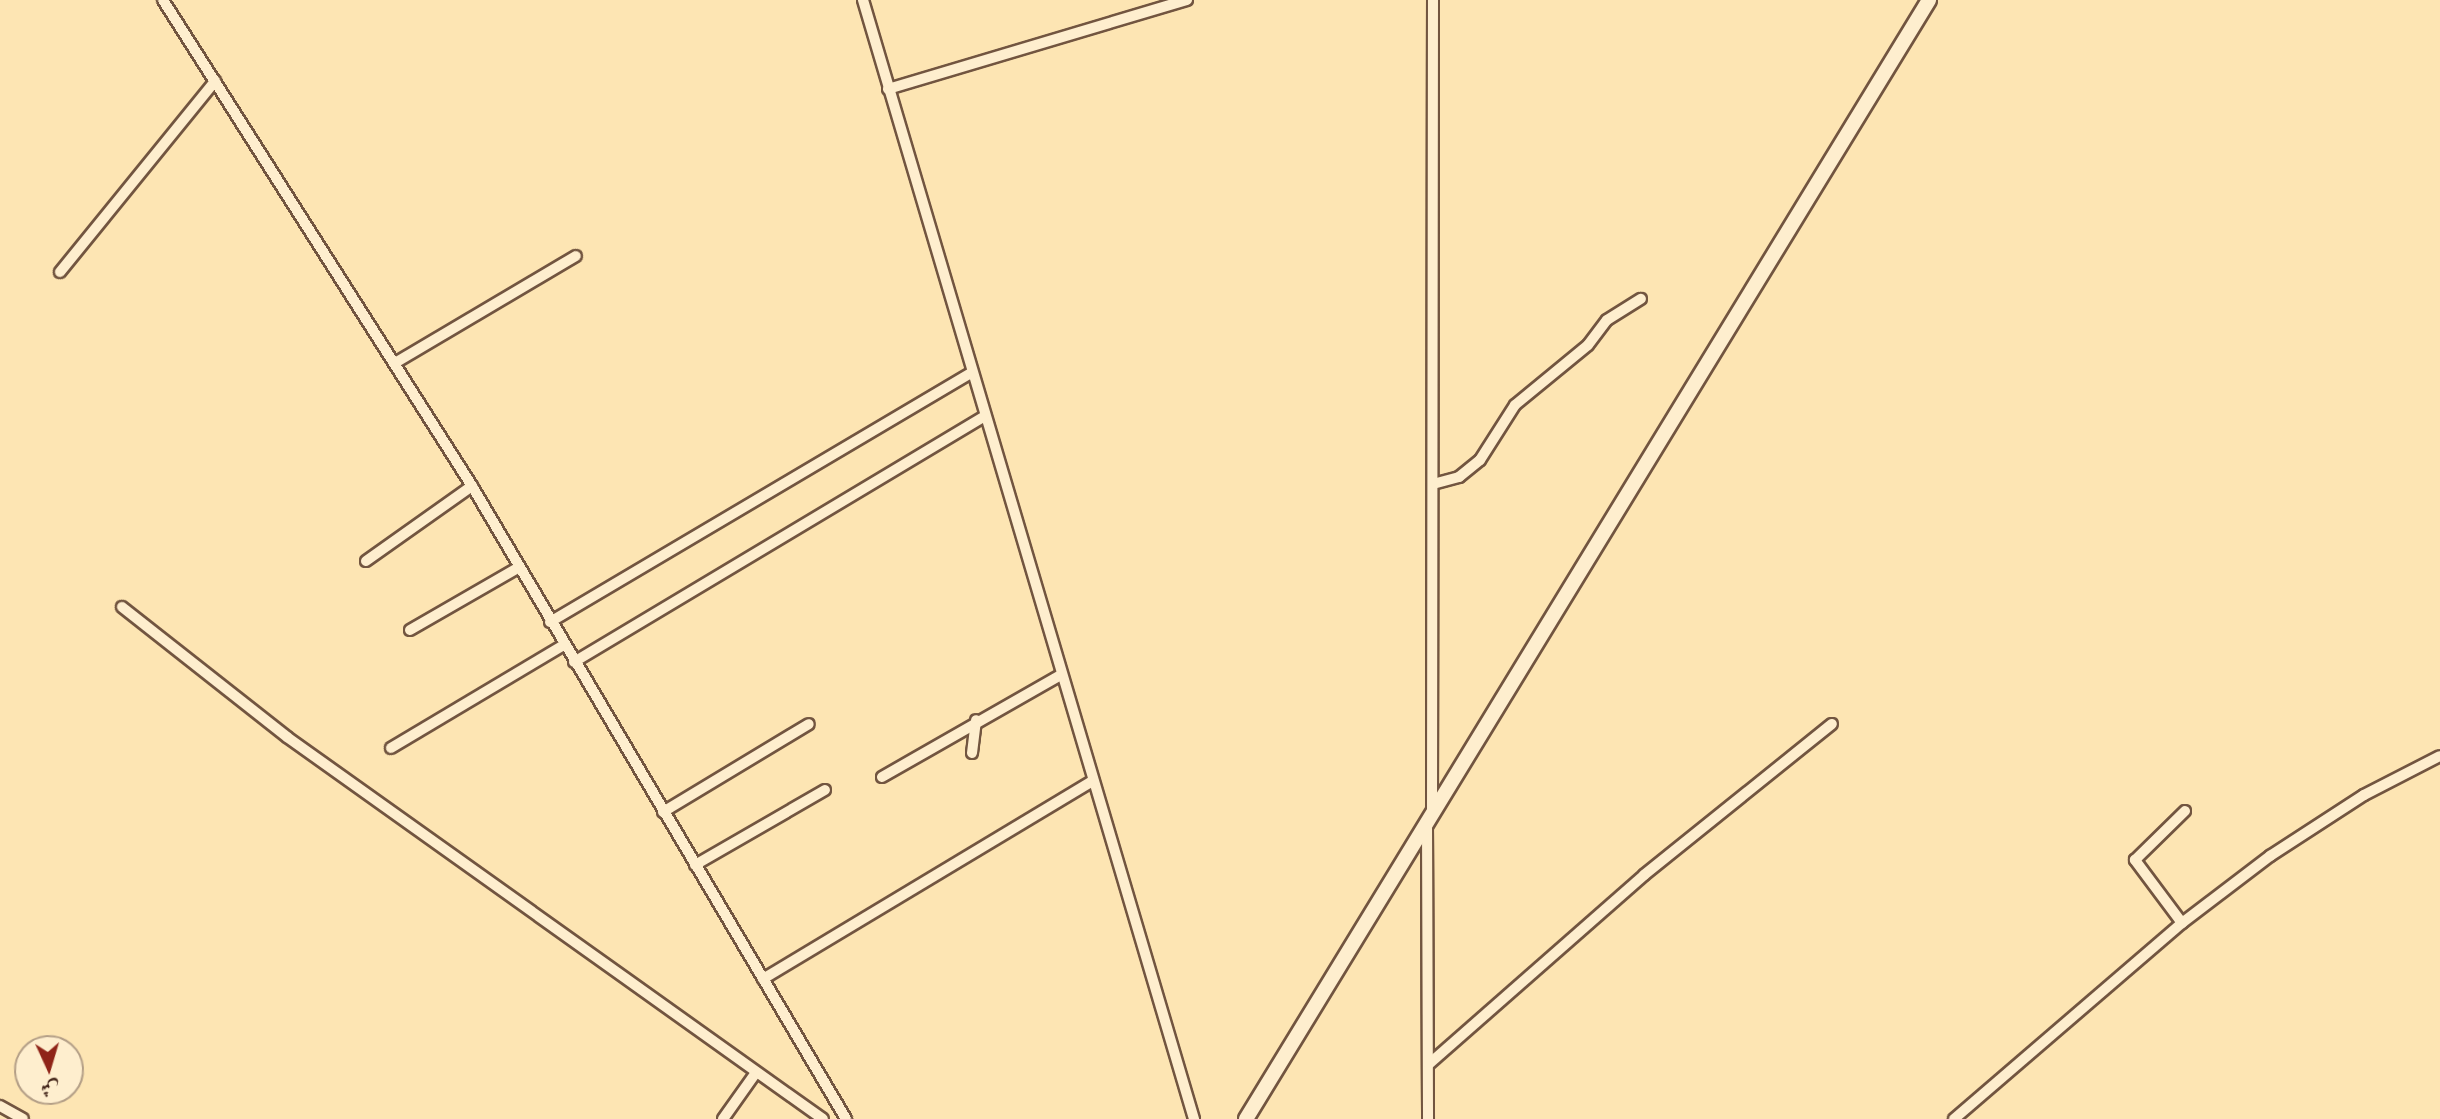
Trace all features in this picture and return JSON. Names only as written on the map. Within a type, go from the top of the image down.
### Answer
[{"type":"main road","points":[[1246,1119],[1929,0]]},
{"type":"street","points":[[163,0],[472,486],[518,568],[846,1119]]},
{"type":"street","points":[[863,0],[1059,676],[1194,1119]]},
{"type":"street","points":[[888,89],[1187,0]]},
{"type":"street","points":[[1428,1119],[1429,508],[1433,484],[1433,0]]},
{"type":"street","points":[[60,272],[215,81]]},
{"type":"street","points":[[395,363],[576,256]]},
{"type":"street","points":[[1433,484],[1459,477],[1480,460],[1515,405],[1588,345],[1607,320],[1641,299]]},
{"type":"street","points":[[550,622],[972,372]]},
{"type":"street","points":[[574,662],[984,417]]},
{"type":"street","points":[[366,561],[472,486]]},
{"type":"street","points":[[410,630],[518,568]]},
{"type":"street","points":[[122,607],[287,737],[755,1074],[823,1119]]},
{"type":"street","points":[[391,748],[564,645]]},
{"type":"street","points":[[882,777],[976,720],[1059,676]]},
{"type":"street","points":[[972,753],[976,720]]},
{"type":"street","points":[[663,812],[809,724]]},
{"type":"street","points":[[1429,1064],[1644,875],[1832,724]]},
{"type":"street","points":[[1954,1119],[2182,923],[2347,805],[2440,756]]},
{"type":"street","points":[[763,979],[1093,781]]},
{"type":"street","points":[[695,865],[825,790]]},
{"type":"street","points":[[2182,923],[2135,860],[2185,811]]},
{"type":"street","points":[[723,1119],[755,1074]]},
{"type":"street","points":[[0,1106],[23,1119]]}]
